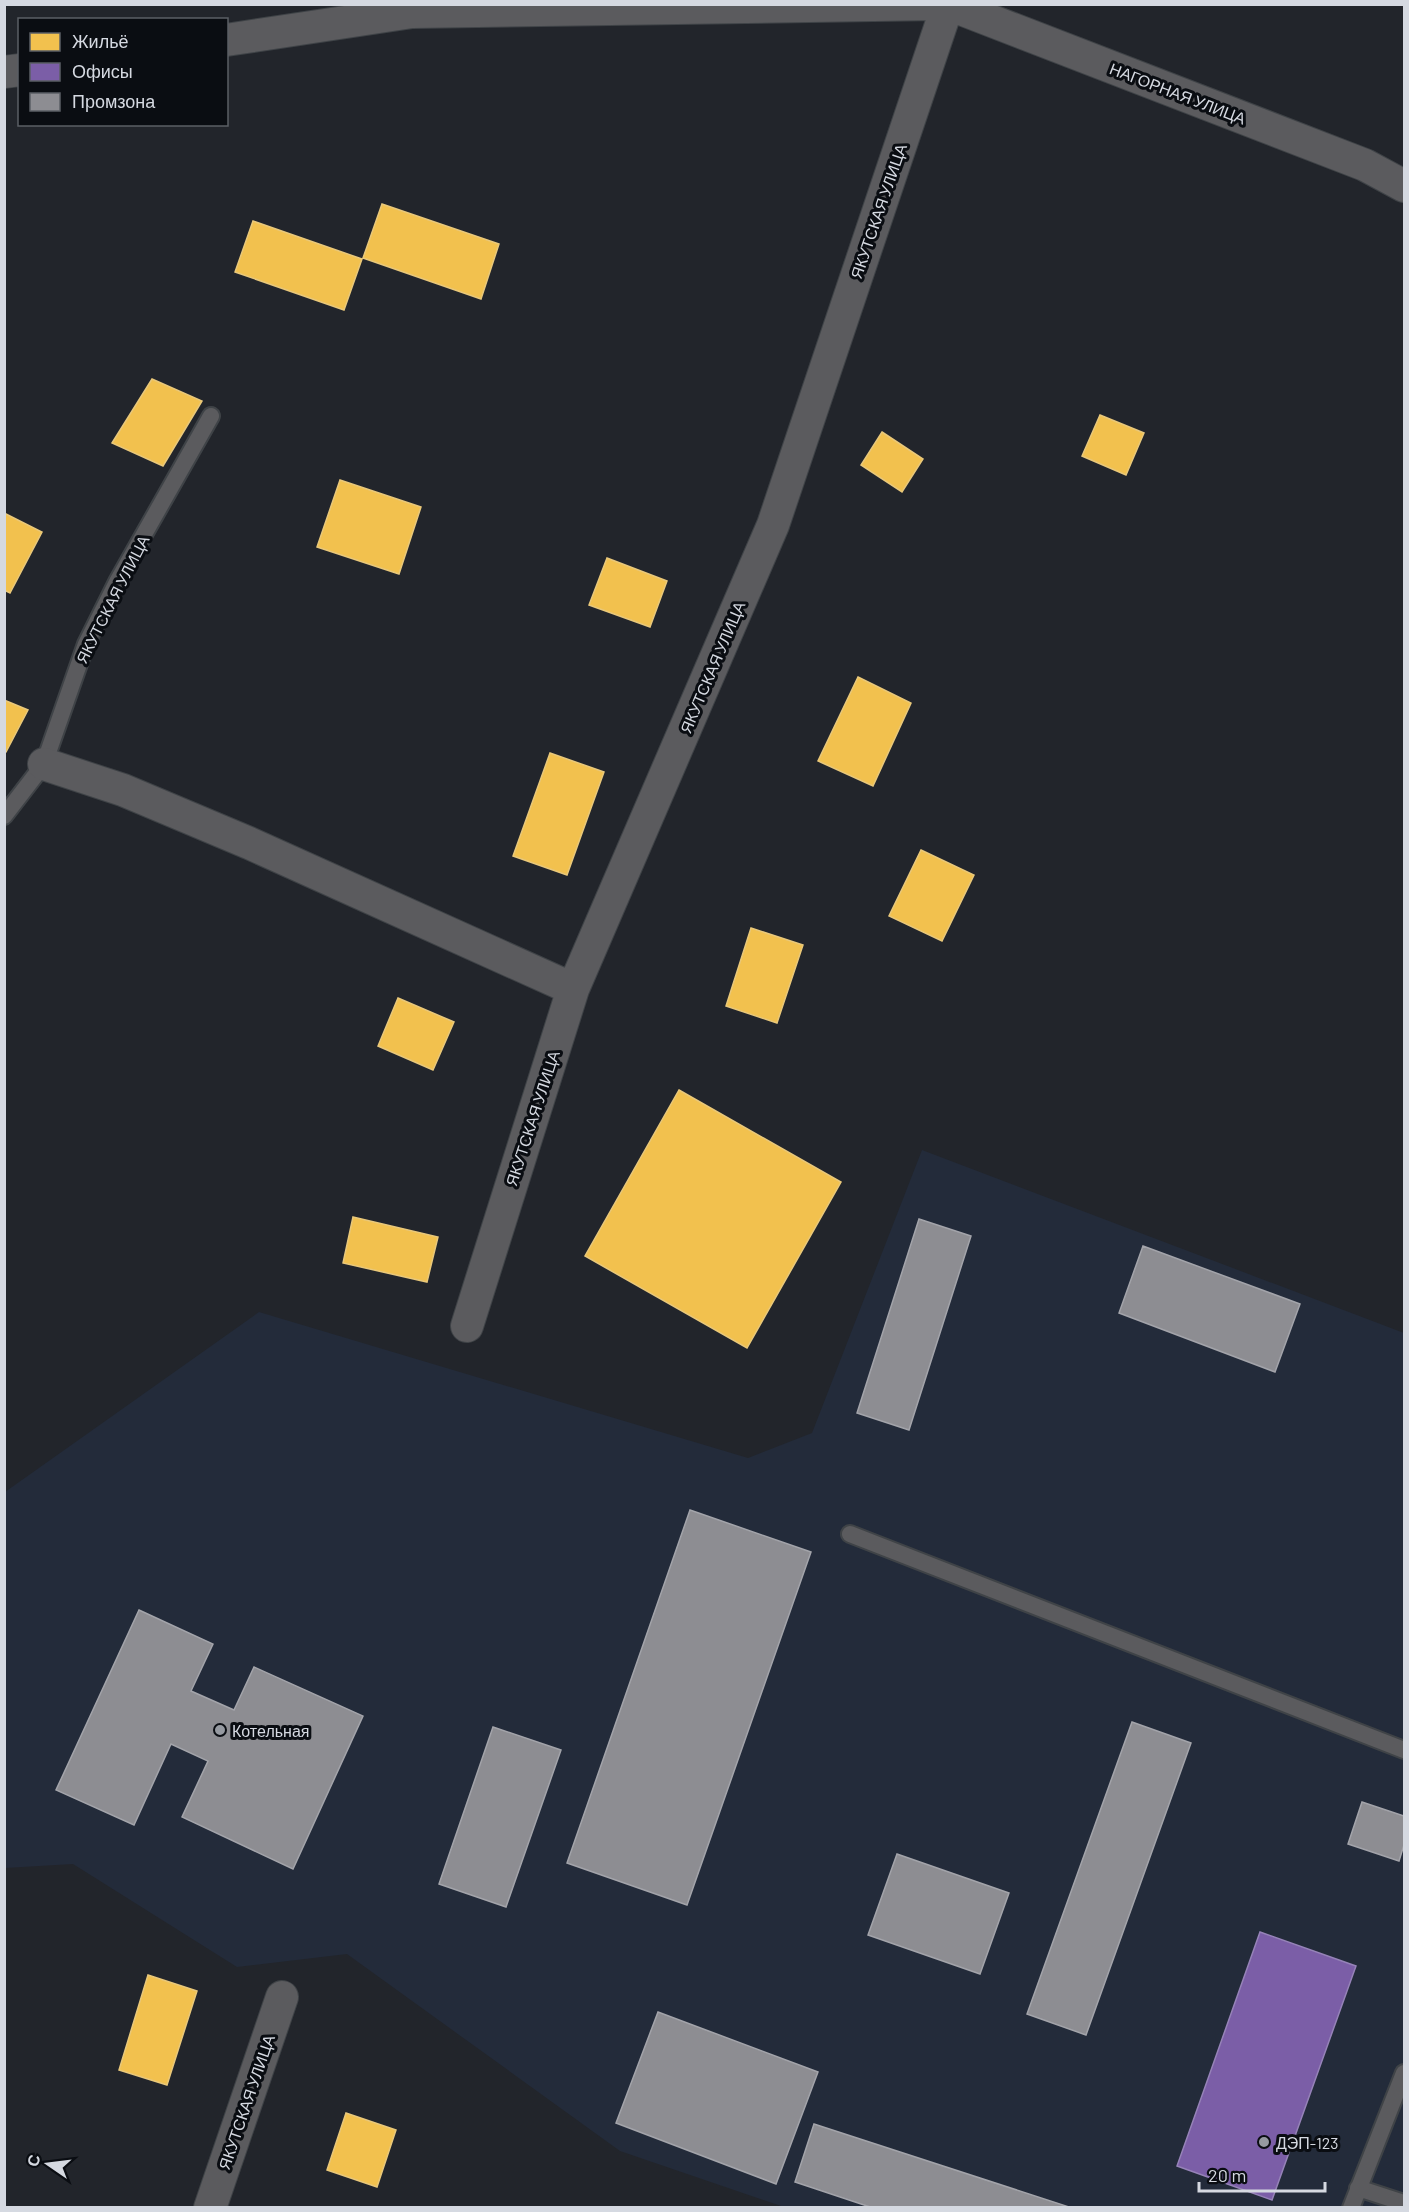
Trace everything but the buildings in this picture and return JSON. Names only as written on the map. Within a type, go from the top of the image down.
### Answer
[{"type":"street","points":[[228,40],[412,12],[594,7],[938,4]]},
{"type":"street","name":"НАГОРНАЯ УЛИЦА","points":[[948,4],[1365,165],[1404,186]]},
{"type":"street","name":"ЯКУТСКАЯ УЛИЦА","points":[[466,1326],[573,989],[773,525],[948,4]]},
{"type":"street","points":[[44,764],[123,790],[249,843],[573,989]]},
{"type":"street","name":"ЯКУТСКАЯ УЛИЦА","points":[[210,2208],[282,1997]]},
{"type":"lane","name":"ЯКУТСКАЯ УЛИЦА","points":[[4,816],[44,764],[86,644],[117,582],[211,416]]},
{"type":"lane","points":[[850,1534],[1404,1750]]},
{"type":"lane","points":[[1351,2208],[1404,2073]]},
{"type":"lane","points":[[1358,2188],[1404,2203]]},
{"type":"shaded area","points":[[922,1150],[1404,1333],[1404,2207],[784,2207],[620,2151],[347,1954],[237,1967],[73,1864],[5,1868],[5,1492],[259,1312],[748,1458],[812,1433]]},
{"type":"place","name":"Котельная","points":[[220,1730]]},
{"type":"place","name":"ДЭП-123","points":[[1264,2142]]}]
